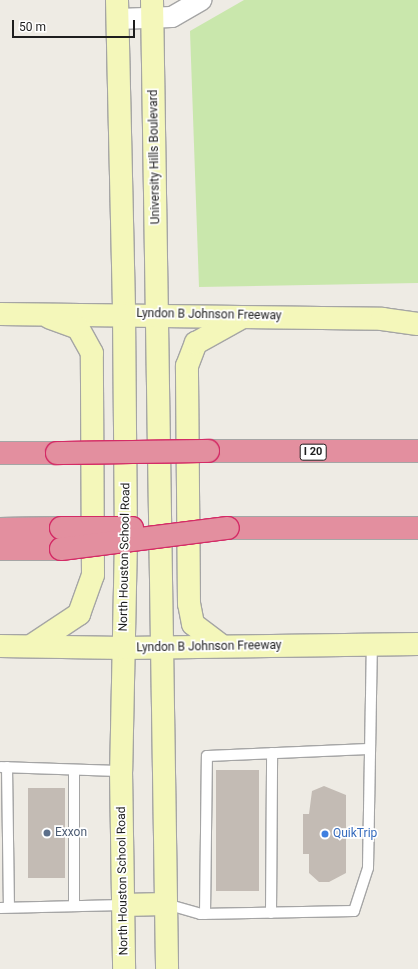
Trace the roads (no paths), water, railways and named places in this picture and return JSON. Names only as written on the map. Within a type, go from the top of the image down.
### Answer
[{"type":"highway","points":[[271,452],[418,443]]},
{"type":"highway","name":"I 20","points":[[0,452],[418,451]]},
{"type":"highway","points":[[0,528],[61,539]]},
{"type":"highway","points":[[0,549],[61,539],[228,528],[418,528]]},
{"type":"main road","name":"University Hills Boulevard","points":[[152,9],[158,314]]},
{"type":"main road","points":[[118,10],[124,313]]},
{"type":"main road","points":[[25,313],[65,321],[78,328],[92,353],[93,575],[79,614],[31,646]]},
{"type":"main road","name":"Lyndon B Johnson Freeway","points":[[0,314],[124,313],[382,319],[418,324]]},
{"type":"main road","name":"North Houston School Road","points":[[124,313],[124,648],[121,771],[124,969]]},
{"type":"main road","points":[[158,314],[161,647],[167,969]]},
{"type":"main road","points":[[222,646],[194,624],[189,604],[187,366],[196,343],[245,316]]},
{"type":"main road","name":"Lyndon B Johnson Freeway","points":[[0,646],[124,648],[222,646],[372,646],[418,644]]},
{"type":"main road","points":[[123,905],[166,904]]},
{"type":"street","points":[[118,10],[152,9],[172,17],[201,0]]},
{"type":"lane","points":[[166,904],[205,914],[354,912],[368,868],[372,646]]},
{"type":"lane","points":[[205,914],[207,756],[369,749]]},
{"type":"lane","points":[[272,753],[272,913]]},
{"type":"lane","points":[[121,771],[3,767],[4,908],[123,905]]},
{"type":"lane","points":[[74,770],[74,906]]},
{"type":"place","name":"Exxon","points":[[47,833]]},
{"type":"place","name":"QuikTrip","points":[[325,834]]}]
